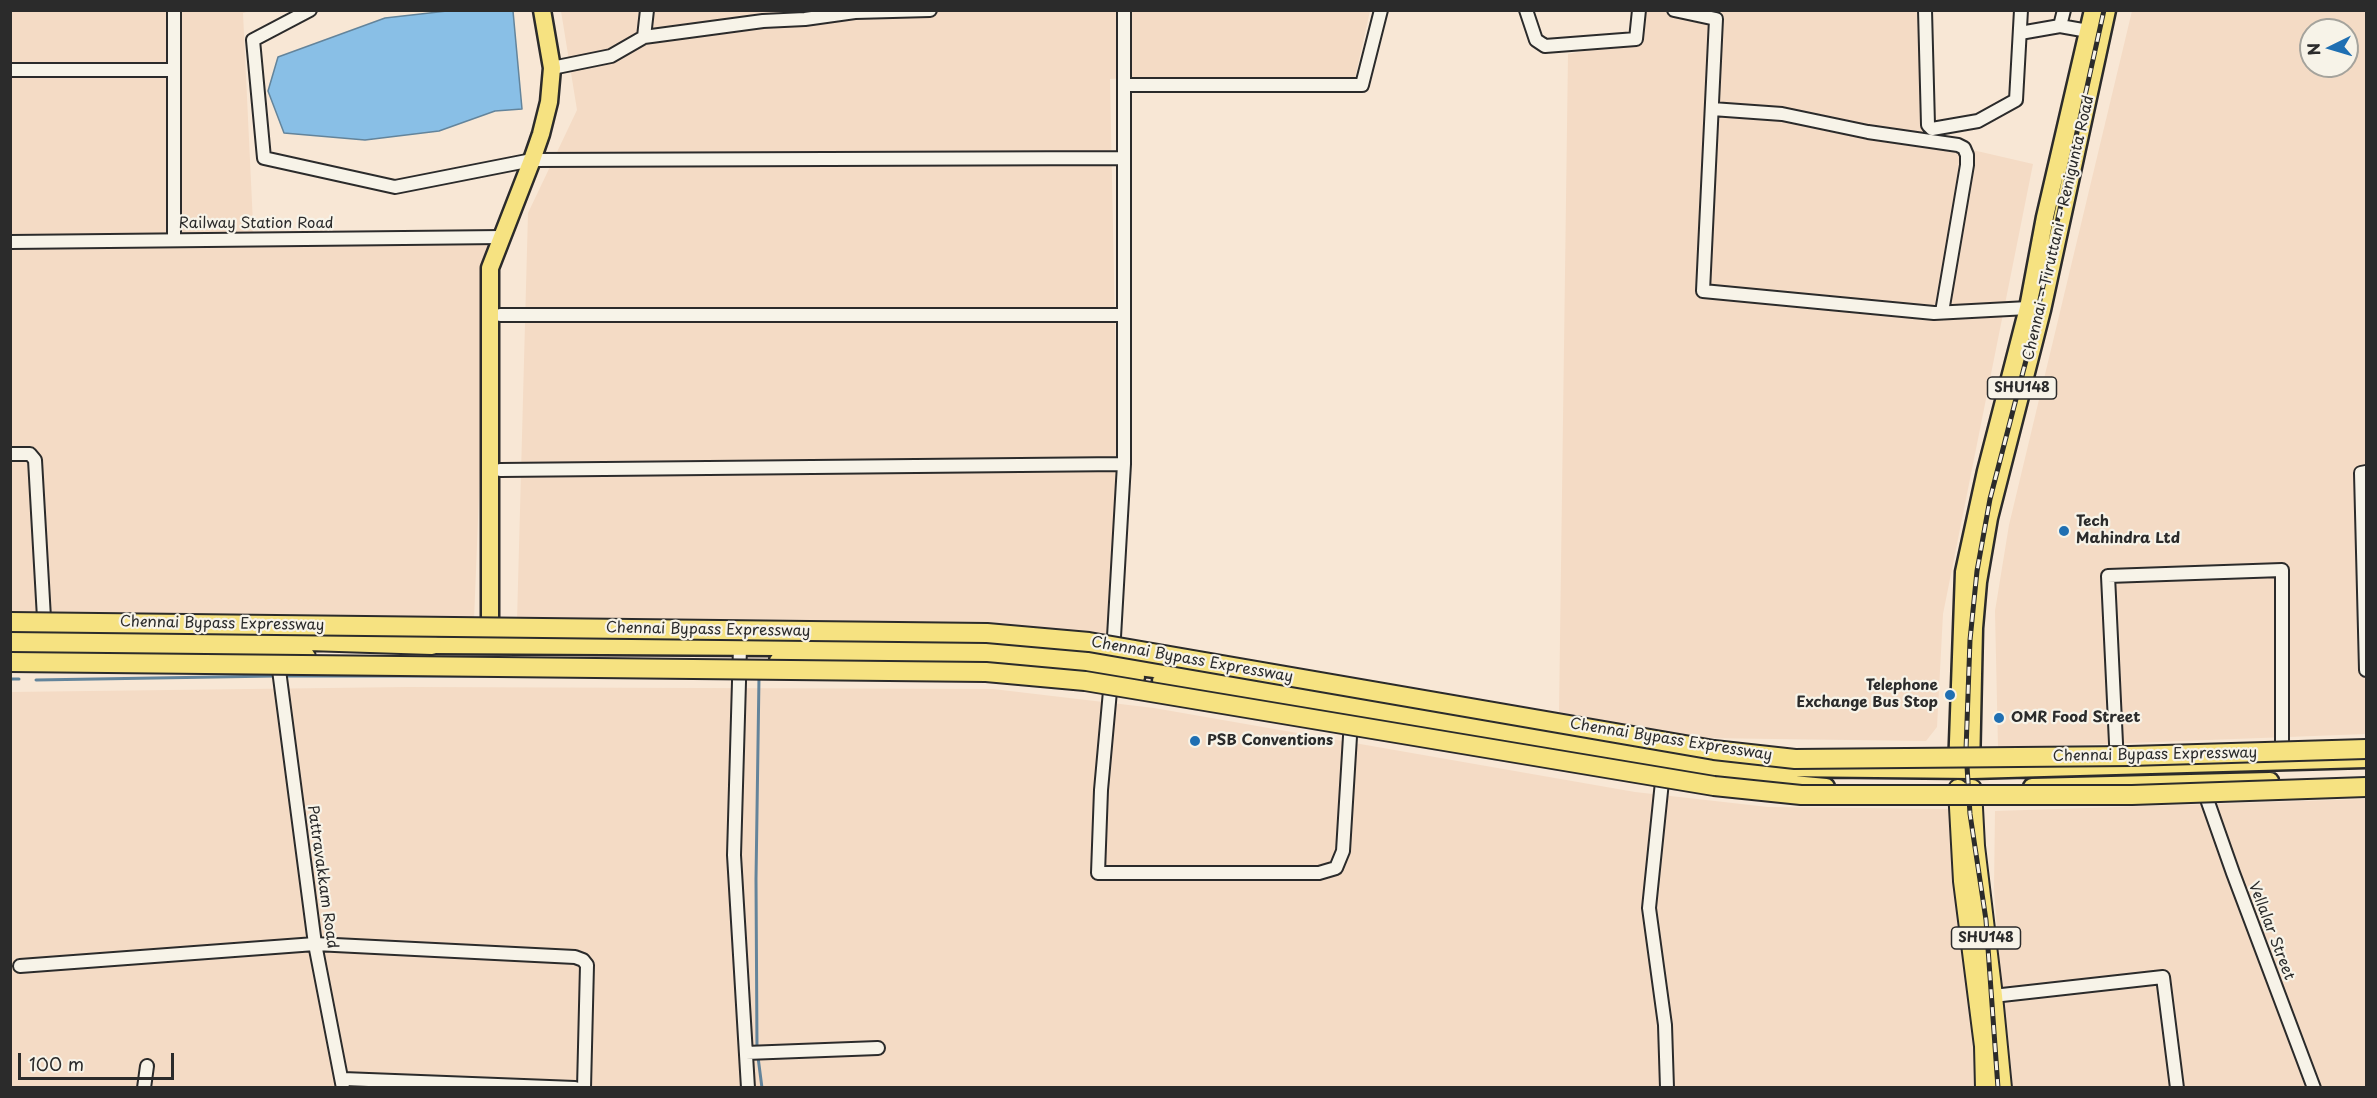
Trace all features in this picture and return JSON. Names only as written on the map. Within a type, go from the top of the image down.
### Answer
[{"type":"highway","name":"Chennai Bypass Expressway","points":[[10,620],[987,633],[1089,642],[1714,750],[1796,759],[2130,756],[2367,749]]},
{"type":"highway","points":[[10,637],[277,640],[431,653]]},
{"type":"highway","points":[[10,649],[431,653]]},
{"type":"highway","points":[[10,664],[986,672],[1085,681],[1714,786],[1802,795],[2132,795],[2367,787]]},
{"type":"highway","name":"Chennai - Tiruttani - Renigunta Road","points":[[1965,789],[1975,846],[2002,1088]]},
{"type":"highway","name":"Chennai - Tiruttani - Renigunta Road","points":[[1965,789],[1963,881],[1984,1046],[1985,1088]]},
{"type":"main road","points":[[495,653],[490,268],[532,160],[549,102],[552,68],[542,10]]},
{"type":"main road","name":"Chennai - Tiruttani - Renigunta Road","points":[[2012,400],[2045,216],[2093,10]]},
{"type":"main road","name":"Chennai - Tiruttani - Renigunta Road","points":[[1965,789],[1964,572],[1986,471],[2042,310],[2108,10]]},
{"type":"main road","points":[[495,653],[500,470],[501,266],[496,254]]},
{"type":"main road","points":[[10,620],[44,618],[417,624],[431,653]]},
{"type":"main road","points":[[431,653],[495,653],[740,666],[1014,651],[1663,767],[1737,779],[1811,787],[1965,789],[2367,779]]},
{"type":"main road","points":[[10,664],[280,675],[417,672],[431,653]]},
{"type":"main road","points":[[1112,668],[1741,765],[1781,768],[1964,770],[2118,768],[2367,759]]},
{"type":"street","points":[[174,10],[174,239]]},
{"type":"street","points":[[310,10],[253,40],[264,158],[395,187],[532,160],[1124,158]]},
{"type":"street","points":[[645,37],[647,10]]},
{"type":"street","points":[[552,68],[611,56],[645,37],[763,16],[805,20],[855,12],[930,10]]},
{"type":"street","points":[[1124,10],[1124,465],[1112,668],[1101,789],[1098,873],[1319,873],[1336,868],[1343,851],[1352,713]]},
{"type":"street","points":[[1124,85],[1362,85],[1381,10]]},
{"type":"street","points":[[1526,10],[1536,40],[1545,46],[1636,39],[1639,10]]},
{"type":"street","points":[[1674,10],[1716,19],[1703,291],[1942,312],[2028,308]]},
{"type":"street","points":[[1925,10],[1928,125],[1932,129],[1978,121],[2016,100],[2020,10]]},
{"type":"street","points":[[2060,26],[2064,10]]},
{"type":"street","points":[[2020,33],[2060,26],[2088,31]]},
{"type":"street","points":[[10,70],[174,70]]},
{"type":"street","points":[[1712,109],[1782,114],[1868,132],[1958,145],[1964,148],[1967,165],[1942,312]]},
{"type":"street","name":"Railway Station Road","points":[[10,242],[502,237]]},
{"type":"street","points":[[500,315],[1124,315]]},
{"type":"street","points":[[10,454],[30,454],[35,460],[44,618]]},
{"type":"street","points":[[500,470],[1124,465]]},
{"type":"street","points":[[2367,472],[2361,473],[2367,670]]},
{"type":"street","points":[[2118,768],[2108,576],[2282,570],[2282,762]]},
{"type":"street","points":[[740,666],[734,855],[748,1088]]},
{"type":"street","name":"Pattravakkam Road","points":[[280,675],[315,944],[343,1083]]},
{"type":"street","name":"Vellalar Street","points":[[2199,765],[2202,783],[2233,873],[2314,1088]]},
{"type":"street","points":[[1663,767],[1649,908],[1665,1025],[1667,1088]]},
{"type":"street","points":[[20,966],[315,944],[575,957],[583,960],[586,965],[584,1088]]},
{"type":"street","points":[[1993,996],[2163,977],[2177,1088]]},
{"type":"street","points":[[746,1053],[878,1048]]},
{"type":"street","points":[[144,1088],[147,1066]]},
{"type":"street","points":[[343,1083],[575,1088]]},
{"type":"shaded area","points":[[11,11],[250,11],[243,13],[254,245],[489,245],[474,620],[11,613]]},
{"type":"shaded area","points":[[561,11],[1370,11],[1355,78],[1144,77],[1110,79],[1118,475],[1109,637],[517,621],[528,213],[577,110]]},
{"type":"shaded area","points":[[1643,11],[1922,11],[1925,139],[2033,164],[1943,614],[1937,727],[1926,741],[1700,738],[1559,712],[1568,54],[1639,40]]},
{"type":"shaded area","points":[[2132,11],[2366,11],[2366,734],[1998,748],[1995,611],[2009,525]]},
{"type":"shaded area","points":[[408,687],[993,689],[1154,708],[1635,792],[1768,807],[1951,809],[1973,1008],[1975,1087],[11,1087],[10,692]]},
{"type":"shaded area","points":[[2366,799],[2366,1087],[2009,1087],[1994,890],[1995,811]]},
{"type":"water","points":[[447,11],[513,11],[522,109],[495,111],[439,131],[365,140],[284,133],[268,91],[278,57],[385,18]]},
{"type":"waterway","points":[[36,680],[275,676]]},
{"type":"waterway","points":[[285,676],[545,676]]},
{"type":"waterway","points":[[757,1050],[756,879],[759,677]]},
{"type":"waterway","points":[[10,679],[19,679]]},
{"type":"waterway","points":[[758,1057],[762,1088]]},
{"type":"railway","points":[[1998,1088],[1986,920],[1970,814],[1966,750],[1970,640],[1977,571],[1990,499],[2030,345],[2104,10]]},
{"type":"place","name":"Tech Mahindra Ltd","points":[[2064,531]]},
{"type":"place","name":"Telephone Exchange Bus Stop","points":[[1950,695]]},
{"type":"place","name":"OMR Food Street","points":[[1999,718]]},
{"type":"place","name":"PSB Conventions","points":[[1195,741]]}]
